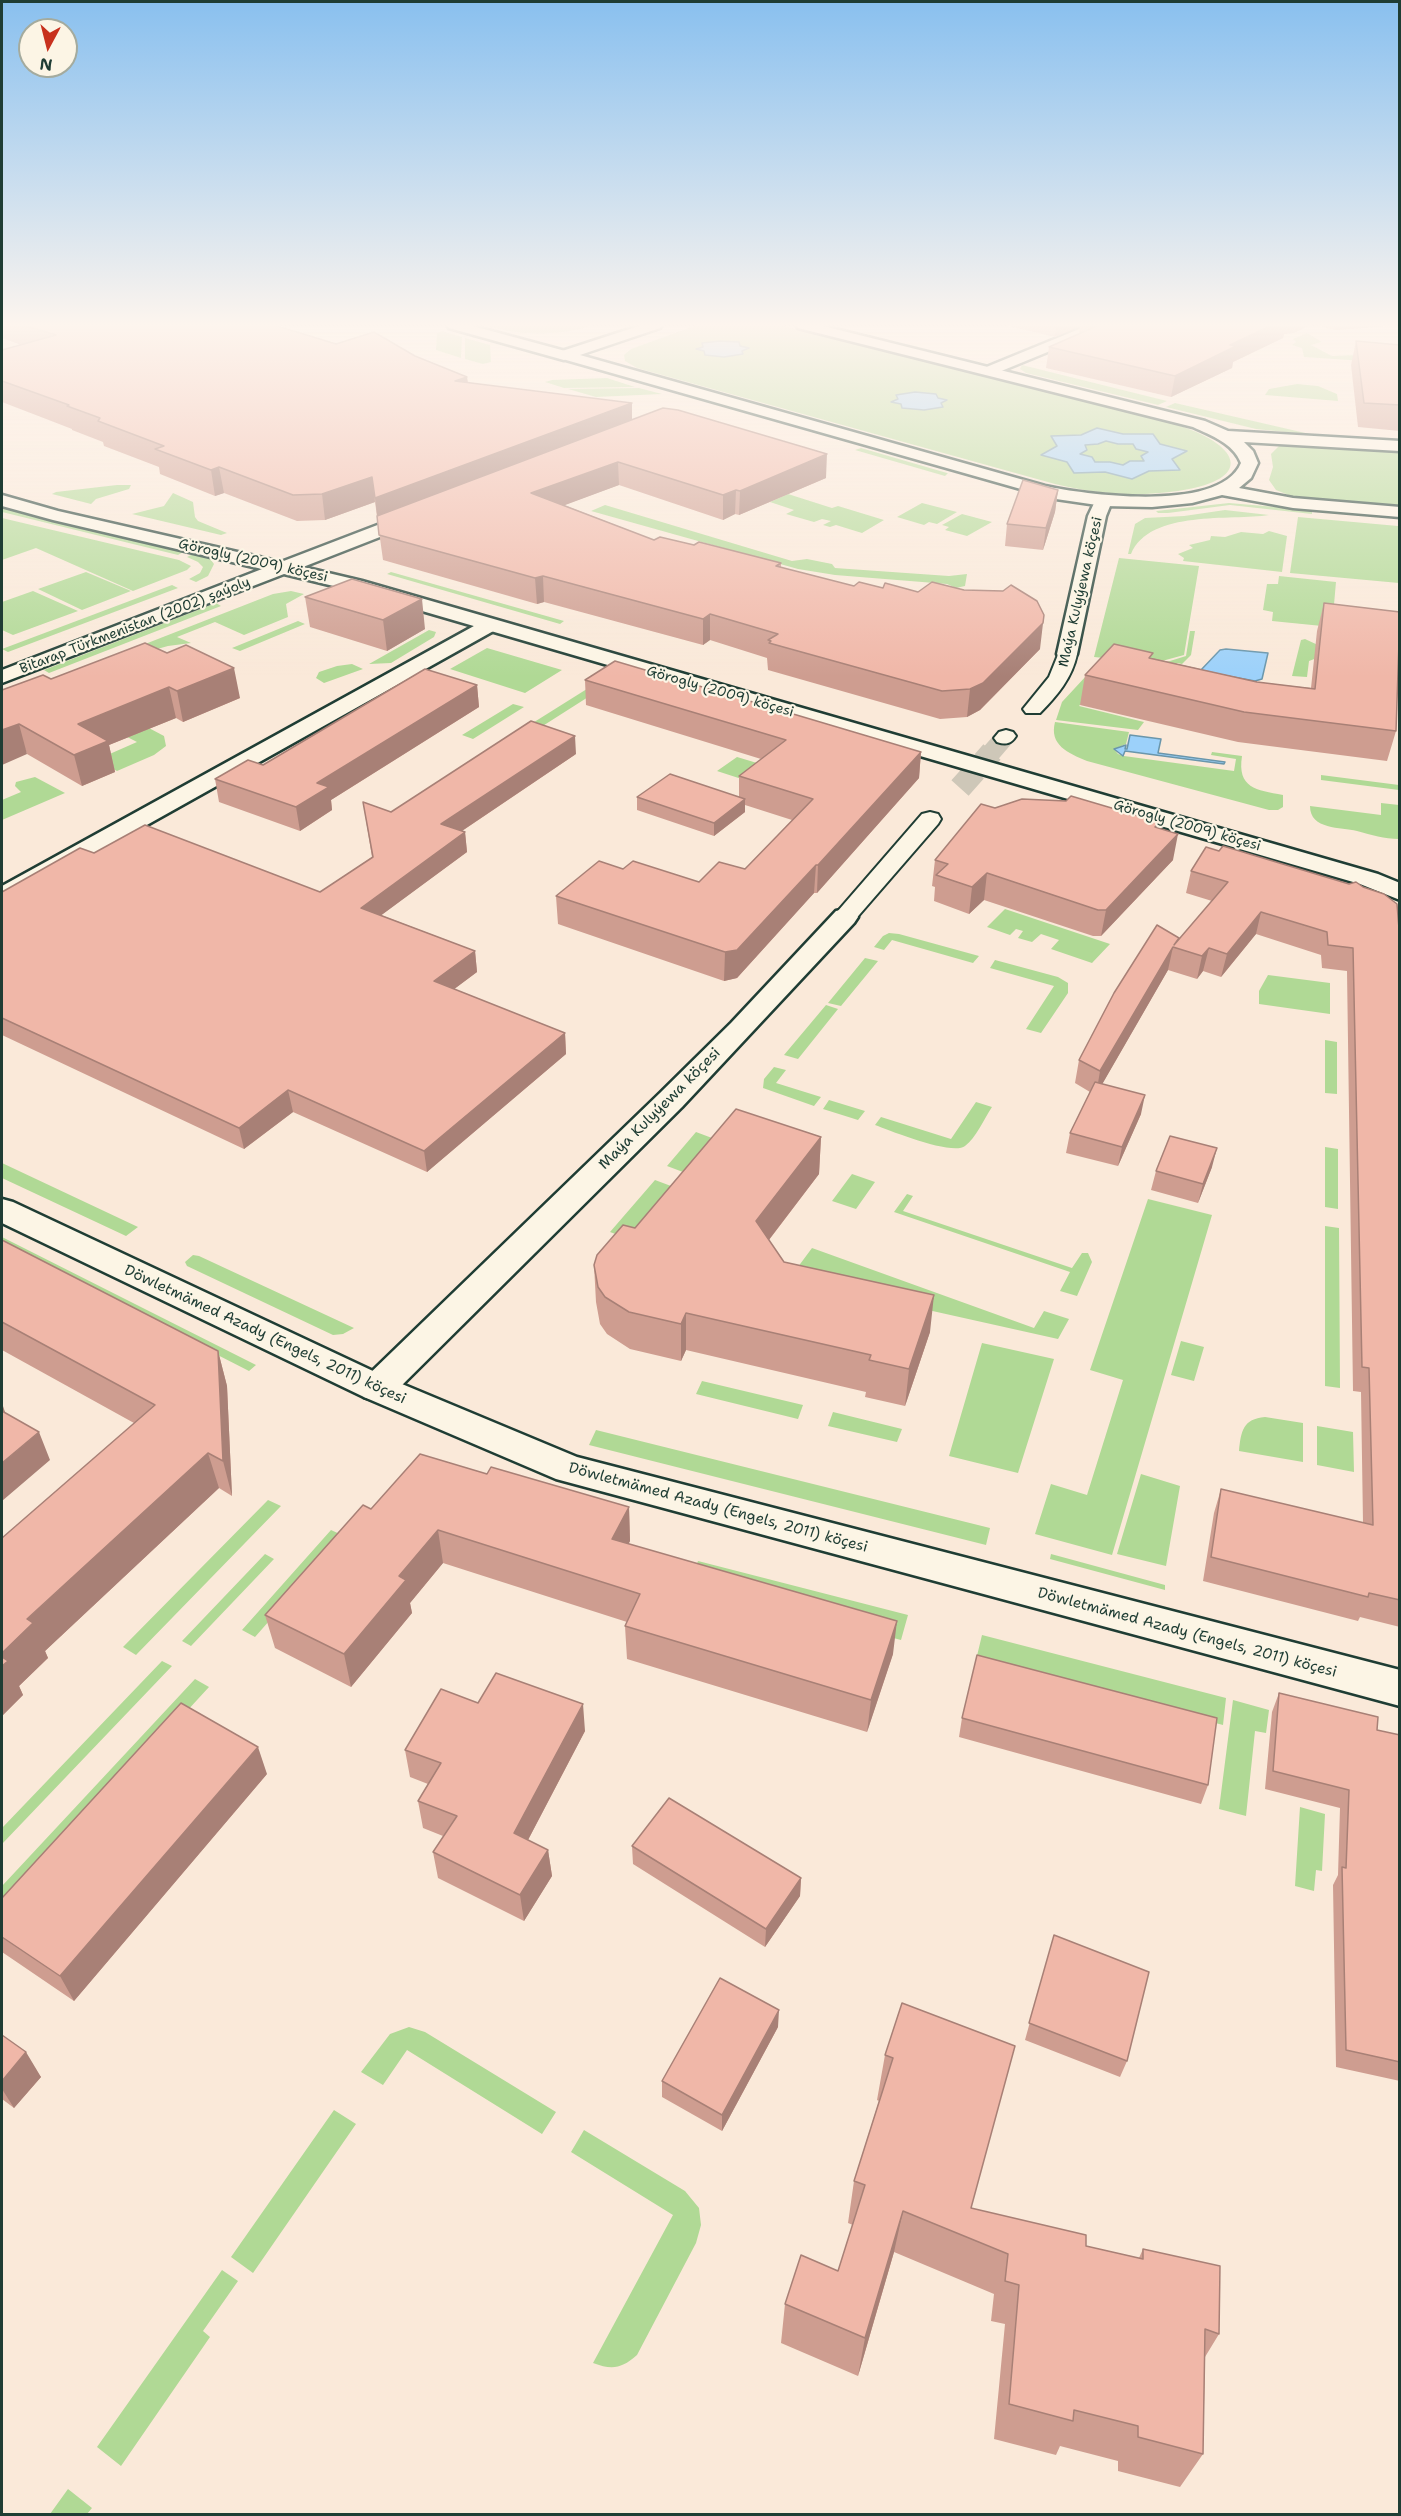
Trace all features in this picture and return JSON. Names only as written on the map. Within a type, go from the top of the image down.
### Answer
[{"type":"street","points":[[873,442],[1041,490],[1103,501],[1169,501],[1221,490],[1243,479],[1251,465],[1245,450],[1235,442]]},
{"type":"street","points":[[1348,442],[1400,446]]},
{"type":"street","name":"Görogly (2009) köçesi","points":[[2,487],[69,508],[282,562],[490,626],[1325,866],[1369,879],[1400,892]]},
{"type":"street","points":[[1221,490],[1293,503],[1400,512]]},
{"type":"street","name":"Görogly (2009) köçesi","points":[[2,500],[53,515],[370,578],[1226,821],[1400,876]]},
{"type":"street","name":"Maýa Kulyýewa köçesi","points":[[1017,725],[1056,684],[1066,664],[1097,516],[1103,501]]},
{"type":"street","name":"Bitarap Türkmenistan (2002) şaýoly","points":[[2,664],[429,506]]},
{"type":"street","name":"Bitarap Türkmenistan (2002) şaýoly","points":[[2,677],[282,562]]},
{"type":"street","points":[[2,896],[490,626]]},
{"type":"street","name":"Maýa Kulyýewa köçesi","points":[[377,1388],[678,1092],[845,917],[937,812]]},
{"type":"street","name":"Döwletmämed Azady (Engels, 2011) köçesi","points":[[2,1210],[377,1388],[523,1451],[612,1482],[1400,1688]]},
{"type":"green space","points":[[905,442],[1215,442],[1225,450],[1230,460],[1229,470],[1221,478],[1178,491],[1132,494],[1085,490],[1055,484]]},
{"type":"green space","points":[[1301,443],[1399,451],[1399,507],[1291,496],[1276,490],[1269,480],[1273,467],[1271,454],[1279,446]]},
{"type":"green space","points":[[861,448],[948,473],[945,476],[855,450]]},
{"type":"green space","points":[[131,485],[129,489],[96,499],[91,504],[52,494],[56,492]]},
{"type":"green space","points":[[173,493],[193,502],[195,517],[198,521],[227,533],[221,535],[132,514],[164,506]]},
{"type":"green space","points":[[788,494],[832,508],[838,506],[884,520],[862,533],[836,525],[830,527],[823,525],[831,521],[822,519],[814,522],[786,514],[794,510],[770,502]]},
{"type":"green space","points":[[922,503],[957,512],[937,524],[929,522],[924,525],[897,517]]},
{"type":"green space","points":[[1229,503],[1312,510],[1312,514],[1230,505],[1168,513],[1156,511]]},
{"type":"green space","points":[[605,505],[792,561],[807,559],[832,564],[835,568],[949,576],[967,574],[965,586],[956,588],[947,584],[835,575],[798,569],[591,511]]},
{"type":"green space","points":[[2,506],[185,551],[178,555],[2,512]]},
{"type":"green space","points":[[1225,510],[1269,515],[1173,523],[1155,530],[1141,540],[1131,554],[1128,554],[1135,524],[1145,518],[1184,516]]},
{"type":"green space","points":[[962,514],[992,522],[967,536],[945,530],[949,527],[942,525]]},
{"type":"green space","points":[[1298,517],[1398,526],[1399,583],[1290,573]]},
{"type":"green space","points":[[2,518],[179,560],[191,566],[187,570],[133,591],[36,548],[2,560]]},
{"type":"green space","points":[[1269,531],[1287,536],[1282,572],[1183,561],[1184,558],[1178,554],[1193,548],[1189,545],[1210,540],[1211,536],[1225,537],[1241,532],[1263,534]]},
{"type":"green space","points":[[195,553],[209,557],[214,564],[208,576],[196,582],[189,579],[200,573],[203,567],[187,557]]},
{"type":"green space","points":[[1119,558],[1199,566],[1184,655],[1151,664],[1157,665],[1186,656],[1190,631],[1195,631],[1191,655],[1182,664],[1169,665],[1166,669],[1161,667],[1157,671],[1152,669],[1150,672],[1094,657]]},
{"type":"green space","points":[[86,572],[131,591],[82,610],[38,589]]},
{"type":"green space","points":[[391,572],[564,621],[560,624],[387,574]]},
{"type":"green space","points":[[1279,576],[1336,582],[1332,627],[1272,621],[1273,612],[1263,610],[1267,584],[1278,584]]},
{"type":"green space","points":[[172,585],[178,588],[8,652],[2,649]]},
{"type":"green space","points":[[33,591],[78,611],[13,635],[2,630],[2,602]]},
{"type":"green space","points":[[291,591],[304,594],[286,604],[288,617],[244,635],[215,622],[177,637],[191,643],[150,651],[79,691],[164,736],[166,746],[154,755],[117,771],[96,760],[137,742],[67,706],[53,680],[273,594]]},
{"type":"green space","points":[[216,603],[221,606],[49,673],[44,670]]},
{"type":"green space","points":[[298,621],[305,624],[240,651],[232,648]]},
{"type":"green space","points":[[429,630],[436,632],[434,637],[391,663],[369,664]]},
{"type":"green space","points":[[1305,639],[1333,652],[1309,661],[1307,677],[1292,676],[1301,640]]},
{"type":"green space","points":[[487,648],[562,670],[525,693],[450,669]]},
{"type":"green space","points":[[352,664],[363,669],[324,683],[316,678],[319,672]]},
{"type":"green space","points":[[1087,675],[1096,686],[1079,706],[1144,722],[1138,730],[1056,720],[1062,702]]},
{"type":"green space","points":[[598,682],[607,685],[505,750],[496,746]]},
{"type":"green space","points":[[513,704],[524,707],[473,739],[462,735]]},
{"type":"green space","points":[[1055,722],[1129,732],[1126,744],[1114,749],[1118,754],[1124,756],[1234,771],[1236,759],[1211,755],[1212,752],[1242,756],[1242,775],[1250,786],[1283,795],[1283,807],[1278,810],[1269,810],[1087,761],[1073,755],[1057,742]]},
{"type":"green space","points":[[737,757],[777,769],[757,784],[717,771]]},
{"type":"green space","points":[[1321,775],[1399,785],[1399,790],[1321,780]]},
{"type":"green space","points":[[35,777],[65,793],[2,820],[2,800],[21,792],[15,786],[16,782]]},
{"type":"green space","points":[[1381,803],[1399,805],[1399,839],[1383,838],[1327,826],[1315,819],[1311,814],[1310,806],[1381,815]]},
{"type":"green space","points":[[1005,909],[1110,944],[1092,963],[1051,949],[1059,940],[1041,934],[1032,942],[1018,938],[1023,931],[1016,929],[1010,935],[987,927]]},
{"type":"green space","points":[[889,933],[979,956],[973,963],[892,940],[884,950],[874,947],[883,936]]},
{"type":"green space","points":[[865,958],[878,961],[841,1006],[828,1003]]},
{"type":"green space","points":[[995,960],[1058,977],[1068,983],[1068,993],[1041,1033],[1026,1029],[1054,986],[990,968]]},
{"type":"green space","points":[[1268,975],[1330,983],[1330,1014],[1259,1004],[1259,991]]},
{"type":"green space","points":[[826,1005],[838,1009],[798,1059],[784,1055]]},
{"type":"green space","points":[[1325,1040],[1337,1042],[1337,1094],[1325,1093]]},
{"type":"green space","points":[[774,1067],[786,1070],[776,1083],[821,1097],[814,1106],[763,1088],[764,1079]]},
{"type":"green space","points":[[829,1100],[865,1111],[858,1120],[823,1109]]},
{"type":"green space","points":[[976,1102],[992,1107],[973,1138],[965,1146],[958,1148],[922,1142],[875,1125],[881,1117],[951,1139]]},
{"type":"green space","points":[[696,1132],[712,1138],[683,1172],[667,1166]]},
{"type":"green space","points":[[1325,1147],[1338,1149],[1338,1209],[1325,1207]]},
{"type":"green space","points":[[2,1163],[138,1227],[126,1236],[2,1178]]},
{"type":"green space","points":[[852,1174],[875,1182],[856,1209],[832,1201]]},
{"type":"green space","points":[[655,1180],[671,1186],[626,1238],[610,1232]]},
{"type":"green space","points":[[907,1194],[913,1196],[903,1211],[1072,1268],[1082,1253],[1088,1253],[1092,1262],[1077,1296],[1060,1291],[1070,1272],[894,1212]]},
{"type":"green space","points":[[1148,1199],[1212,1215],[1112,1555],[1035,1534],[1051,1484],[1087,1495],[1123,1380],[1090,1370]]},
{"type":"green space","points":[[1325,1226],[1339,1228],[1340,1388],[1325,1386]]},
{"type":"green space","points":[[2,1237],[256,1365],[249,1371],[2,1245]]},
{"type":"green space","points":[[812,1248],[1034,1328],[1044,1311],[1069,1319],[1058,1339],[789,1279]]},
{"type":"green space","points":[[193,1255],[354,1328],[343,1334],[333,1335],[187,1266],[185,1262]]},
{"type":"green space","points":[[1181,1341],[1204,1347],[1194,1381],[1171,1375]]},
{"type":"green space","points":[[982,1343],[1054,1359],[1018,1473],[949,1456]]},
{"type":"green space","points":[[702,1381],[803,1405],[798,1419],[696,1394]]},
{"type":"green space","points":[[833,1412],[902,1429],[897,1442],[828,1426]]},
{"type":"green space","points":[[1265,1417],[1303,1423],[1303,1462],[1239,1451],[1244,1427],[1252,1420]]},
{"type":"green space","points":[[1317,1426],[1353,1432],[1354,1472],[1317,1465]]},
{"type":"green space","points":[[596,1430],[990,1528],[986,1545],[589,1445]]},
{"type":"green space","points":[[1141,1474],[1180,1486],[1166,1566],[1117,1554]]},
{"type":"green space","points":[[268,1500],[281,1506],[136,1655],[123,1647]]},
{"type":"green space","points":[[331,1530],[344,1536],[255,1637],[242,1630]]},
{"type":"green space","points":[[265,1554],[274,1559],[191,1646],[182,1641]]},
{"type":"green space","points":[[1051,1554],[1165,1585],[1165,1590],[1050,1559]]},
{"type":"green space","points":[[698,1561],[908,1615],[901,1640],[689,1584]]},
{"type":"green space","points":[[982,1635],[1226,1698],[1223,1725],[976,1660]]},
{"type":"green space","points":[[162,1661],[172,1666],[2,1844],[2,1828]]},
{"type":"green space","points":[[195,1679],[209,1687],[2,1912],[2,1886]]},
{"type":"green space","points":[[1233,1700],[1269,1710],[1266,1733],[1255,1731],[1246,1816],[1219,1809]]},
{"type":"green space","points":[[1300,1807],[1325,1814],[1322,1871],[1316,1870],[1314,1891],[1295,1886]]},
{"type":"green space","points":[[409,2027],[425,2032],[556,2112],[542,2134],[407,2050],[383,2085],[361,2072],[390,2034]]},
{"type":"green space","points":[[334,2110],[356,2124],[253,2273],[231,2257]]},
{"type":"green space","points":[[584,2130],[685,2191],[699,2208],[701,2225],[696,2243],[637,2355],[616,2367],[593,2363],[673,2215],[571,2152]]},
{"type":"green space","points":[[222,2270],[238,2281],[203,2331],[210,2337],[121,2466],[97,2447]]},
{"type":"green space","points":[[68,2489],[92,2508],[87,2514],[50,2514]]},
{"type":"water","points":[[1055,442],[1102,442],[1085,445],[1087,450],[1080,454],[1092,457],[1095,462],[1123,465],[1130,461],[1144,461],[1141,456],[1148,452],[1136,449],[1133,444],[1112,442],[1159,442],[1187,451],[1172,459],[1180,470],[1149,471],[1132,479],[1105,472],[1074,473],[1067,462],[1041,455],[1057,446]]},
{"type":"water","points":[[1220,650],[1268,653],[1262,679],[1255,681],[1200,671]]},
{"type":"water","points":[[1130,735],[1161,739],[1158,753],[1225,762],[1224,764],[1125,751],[1123,756],[1114,749],[1126,745],[1125,749],[1127,749]]},
{"type":"building","points":[[155,442],[525,442],[375,498],[372,477],[322,494],[293,495],[219,467],[211,470],[155,449],[164,446]]},
{"type":"building","points":[[572,442],[788,442],[827,454],[740,491],[736,490],[723,495],[618,462],[531,493],[654,540],[660,537],[694,545],[699,542],[781,563],[776,566],[854,586],[859,582],[883,588],[885,583],[918,592],[932,582],[964,590],[1003,591],[1011,585],[1037,601],[1044,615],[1043,623],[983,683],[970,689],[942,691],[769,643],[771,641],[768,640],[778,634],[710,614],[703,619],[543,576],[535,578],[379,535],[377,516]]},
{"type":"building","points":[[1023,480],[1058,490],[1046,528],[1007,524]]},
{"type":"building","points":[[352,579],[422,599],[383,620],[305,597]]},
{"type":"building","points":[[1324,603],[1400,612],[1396,731],[1244,712],[1085,675],[1114,644],[1153,653],[1149,658],[1257,682],[1315,689]]},
{"type":"building","points":[[145,643],[167,653],[186,645],[234,668],[177,691],[169,687],[78,724],[108,741],[74,755],[19,724],[2,730],[2,690],[43,675],[51,679]]},
{"type":"building","points":[[615,661],[921,752],[737,950],[725,952],[556,896],[599,861],[623,869],[633,861],[699,882],[719,862],[745,869],[813,799],[739,776],[786,740],[585,680]]},
{"type":"building","points":[[425,669],[477,685],[317,783],[329,787],[296,807],[215,779],[248,760],[263,765]]},
{"type":"building","points":[[531,721],[575,736],[441,824],[465,832],[361,908],[475,951],[434,981],[565,1033],[424,1151],[288,1090],[239,1128],[2,1018],[2,892],[80,848],[94,853],[145,825],[320,892],[373,857],[363,802],[391,812]]},
{"type":"building","points":[[670,774],[745,799],[714,823],[637,797]]},
{"type":"building","points":[[1071,796],[1159,822],[1155,827],[1178,834],[1106,910],[1098,910],[987,873],[972,887],[936,875],[948,864],[935,860],[981,804],[995,808],[1022,799],[1066,801]]},
{"type":"building","points":[[1223,846],[1349,884],[1356,882],[1363,887],[1384,894],[1397,904],[1400,941],[1400,1600],[1369,1593],[1368,1597],[1211,1557],[1221,1489],[1373,1525],[1369,1368],[1362,1367],[1353,948],[1328,945],[1327,932],[1261,912],[1227,954],[1209,948],[1202,956],[1173,947],[1100,1071],[1079,1060],[1114,993],[1157,925],[1179,938],[1174,945],[1228,882],[1191,871],[1206,847],[1219,851]]},
{"type":"building","points":[[1095,1082],[1145,1095],[1122,1147],[1070,1133]]},
{"type":"building","points":[[736,1109],[821,1137],[756,1221],[784,1262],[934,1295],[909,1369],[869,1360],[871,1355],[686,1313],[681,1324],[629,1312],[605,1297],[598,1287],[594,1265],[597,1255],[623,1225],[635,1228]]},
{"type":"building","points":[[1170,1136],[1217,1148],[1203,1184],[1156,1171]]},
{"type":"building","points":[[2,1240],[218,1351],[223,1461],[208,1453],[27,1619],[33,1623],[2,1653],[2,1538],[155,1405],[2,1322]]},
{"type":"building","points":[[2,1411],[39,1432],[2,1463]]},
{"type":"building","points":[[420,1454],[487,1474],[491,1467],[629,1507],[612,1539],[897,1621],[871,1700],[625,1626],[640,1594],[438,1530],[399,1576],[406,1580],[344,1654],[265,1615],[363,1505],[371,1509]]},
{"type":"building","points":[[977,1655],[1217,1718],[1208,1785],[962,1718]]},
{"type":"building","points":[[2,1657],[8,1661],[2,1666]]},
{"type":"building","points":[[496,1673],[583,1704],[514,1833],[548,1850],[520,1895],[433,1852],[457,1816],[418,1801],[441,1763],[405,1750],[441,1689],[478,1703]]},
{"type":"building","points":[[1279,1693],[1378,1717],[1377,1730],[1400,1735],[1400,2062],[1346,2050],[1342,1867],[1346,1868],[1349,1790],[1273,1771]]},
{"type":"building","points":[[181,1703],[258,1747],[60,1976],[2,1937],[2,1898]]},
{"type":"building","points":[[669,1798],[801,1878],[766,1929],[632,1846]]},
{"type":"building","points":[[1054,1935],[1149,1972],[1127,2061],[1029,2023]]},
{"type":"building","points":[[720,1978],[779,2010],[722,2115],[662,2081]]},
{"type":"building","points":[[902,2003],[1015,2046],[971,2208],[1086,2235],[1086,2246],[1143,2259],[1143,2249],[1220,2266],[1219,2334],[1205,2329],[1203,2454],[1138,2437],[1138,2426],[1074,2410],[1073,2421],[1009,2404],[1019,2285],[1005,2281],[1008,2254],[903,2211],[865,2338],[785,2304],[801,2255],[838,2271],[865,2185],[854,2181],[893,2058],[885,2055]]},
{"type":"building","points":[[2,2035],[26,2052],[2,2081]]},
{"type":"tunnel","points":[[991,753],[1004,738]]},
{"type":"tunnel","points":[[960,788],[992,752]]}]
